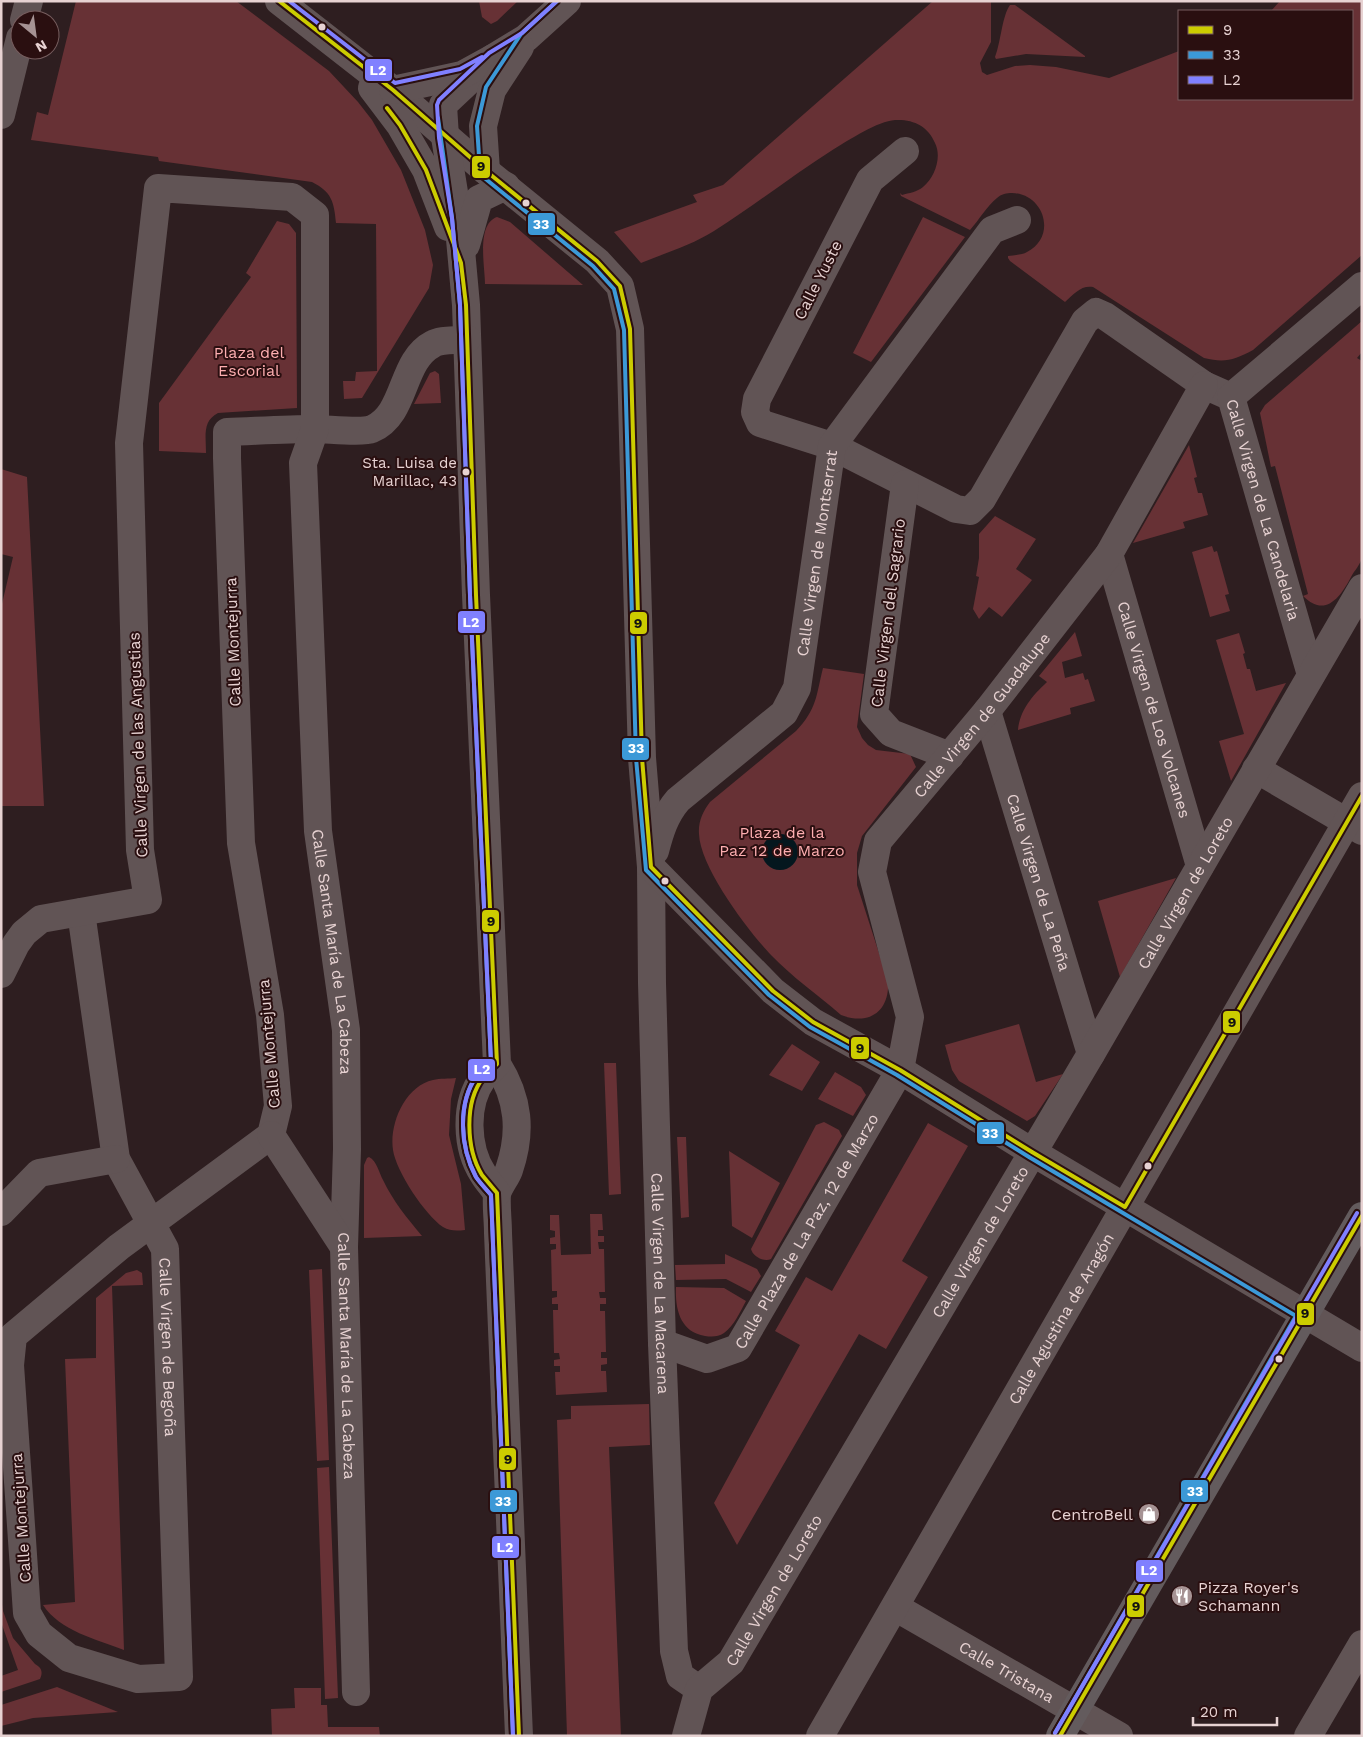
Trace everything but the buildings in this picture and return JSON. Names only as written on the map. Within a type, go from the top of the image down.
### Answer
[{"type":"street","points":[[279,1],[393,90],[445,137],[597,261],[620,286],[630,329],[642,740],[651,867],[773,991],[813,1022],[900,1070],[1032,1152],[1362,1348]]},
{"type":"street","points":[[393,90],[462,75],[526,38],[567,1]]},
{"type":"street","points":[[496,179],[483,126],[492,90],[526,38]]},
{"type":"street","points":[[346,55],[400,125],[426,170],[461,263]]},
{"type":"street","points":[[494,58],[443,104],[445,137],[458,217],[466,306],[497,1064],[508,1082],[515,1104],[517,1127],[515,1150],[509,1172],[498,1192],[498,1233],[518,1736]]},
{"type":"street","points":[[1,115],[15,60]]},
{"type":"street","name":"Calle Yuste","points":[[760,423],[755,412],[757,399],[870,180],[905,151]]},
{"type":"street","points":[[461,263],[479,199],[496,179]]},
{"type":"street","name":"Calle Santa María de La Cabeza","points":[[129,443],[158,188],[292,197],[315,214],[316,429],[303,463],[318,831],[346,1030],[348,1149],[344,1247],[356,1692]]},
{"type":"street","name":"Calle Virgen de Montserrat","points":[[651,867],[660,829],[670,810],[678,800],[784,713],[797,688],[832,446],[992,230],[1017,220]]},
{"type":"street","points":[[1231,397],[1362,286]]},
{"type":"street","name":"Calle Virgen de La Candelaria","points":[[760,423],[832,446],[956,509],[970,511],[982,499],[1085,322],[1096,312],[1105,316],[1204,385],[1231,397],[1311,675]]},
{"type":"street","name":"Calle Montejurra","points":[[179,1677],[138,1679],[69,1658],[39,1634],[27,1613],[10,1364],[13,1336],[150,1223],[271,1135],[278,1106],[270,1015],[241,843],[227,432],[316,429],[370,430],[383,422],[393,409],[410,371],[422,352],[434,343],[467,340]]},
{"type":"street","name":"Calle Virgen de Guadalupe","points":[[900,1070],[910,1017],[872,872],[878,841],[988,711],[1109,554],[1204,385]]},
{"type":"street","name":"Calle Virgen de las Angustias","points":[[1,974],[16,944],[24,933],[41,919],[148,900],[140,850],[129,443]]},
{"type":"street","name":"Calle Virgen del Sagrario","points":[[905,484],[874,714],[891,733],[950,756]]},
{"type":"street","name":"Calle Virgen de Los Volcanes","points":[[1109,554],[1200,866]]},
{"type":"street","name":"Calle Virgen de Loreto","points":[[699,1689],[731,1662],[1090,1054],[1362,588]]},
{"type":"street","name":"Calle Virgen de La Peña","points":[[988,711],[1090,1054]]},
{"type":"street","points":[[1256,769],[1354,826]]},
{"type":"street","name":"Calle Agustina de Aragón","points":[[820,1736],[1125,1207],[1354,826],[1362,796]]},
{"type":"street","name":"Calle Virgen de La Macarena","points":[[651,867],[652,983],[662,1343],[674,1651],[680,1676],[699,1689]]},
{"type":"street","name":"Calle Virgen de Begoña","points":[[81,912],[116,1159],[165,1249],[179,1677]]},
{"type":"street","points":[[497,1064],[482,1079],[472,1102],[469,1127],[472,1152],[482,1174],[498,1192]]},
{"type":"street","name":"Calle Plaza de La Paz, 12 de Marzo","points":[[662,1343],[707,1359],[738,1348],[900,1070]]},
{"type":"street","points":[[271,1135],[344,1247]]},
{"type":"street","points":[[1,1212],[39,1173],[116,1159]]},
{"type":"street","points":[[1060,1736],[1362,1216]]},
{"type":"street","name":"Calle Tristana","points":[[895,1607],[1119,1736]]},
{"type":"street","points":[[1308,1736],[1362,1644]]},
{"type":"street","points":[[686,1736],[699,1689]]},
{"type":"green space","points":[[76,1],[236,1],[329,71],[372,120],[401,170],[425,230],[433,265],[429,288],[362,398],[344,399],[343,381],[355,381],[356,372],[377,371],[376,224],[336,223],[331,198],[324,190],[312,182],[159,161],[158,157],[31,140],[37,112],[48,115]]},
{"type":"green space","points":[[479,1],[518,1],[497,21],[491,24],[482,17]]},
{"type":"green space","points":[[933,1],[991,1],[991,42],[980,63],[982,72],[987,75],[1015,66],[1030,65],[1056,67],[1109,78],[1178,51],[1178,100],[1353,100],[1353,10],[1272,10],[1280,1],[1362,1],[1362,255],[1253,350],[1229,360],[1204,358],[1093,287],[1081,289],[1065,302],[1010,261],[1008,256],[1025,253],[1036,245],[1042,237],[1044,227],[1043,217],[1039,208],[1023,195],[1010,193],[999,197],[970,230],[901,196],[900,193],[902,195],[921,189],[931,178],[936,166],[938,154],[932,137],[924,128],[914,122],[895,120],[872,127],[834,149],[714,231],[641,263],[614,232],[697,202],[693,195],[723,185]]},
{"type":"green space","points":[[1010,5],[1015,5],[1085,57],[1026,54],[996,59],[1003,22]]},
{"type":"green space","points":[[497,217],[510,222],[583,285],[485,284],[484,237],[490,221]]},
{"type":"green space","points":[[923,217],[965,237],[871,362],[853,353]]},
{"type":"green space","name":"Plaza del Escorial","points":[[277,221],[289,224],[296,233],[297,408],[218,413],[209,420],[207,425],[206,453],[159,451],[159,403],[251,277],[246,273]]},
{"type":"green space","points":[[1362,321],[1362,352],[1357,358],[1362,361],[1362,557],[1347,585],[1337,598],[1331,603],[1318,605],[1303,596],[1308,594],[1275,466],[1271,467],[1260,413],[1265,405]]},
{"type":"green space","points":[[435,371],[439,374],[441,403],[414,404],[430,373]]},
{"type":"green space","points":[[1189,445],[1197,477],[1194,478],[1198,493],[1202,493],[1208,515],[1183,522],[1185,528],[1133,543]]},
{"type":"green space","points":[[1,469],[27,477],[44,806],[1,806],[1,608],[13,557],[1,554]]},
{"type":"green space","points":[[995,516],[1036,539],[1016,569],[1032,580],[1002,617],[989,607],[979,619],[973,609],[979,577],[976,576],[979,558],[979,534]]},
{"type":"green space","points":[[1212,546],[1214,552],[1217,551],[1229,594],[1225,595],[1230,611],[1210,617],[1192,552]]},
{"type":"green space","points":[[1075,632],[1082,656],[1062,662],[1065,678],[1083,673],[1085,680],[1088,679],[1095,701],[1070,708],[1071,714],[1018,730],[1024,710],[1036,693],[1047,682],[1039,676]]},
{"type":"green space","points":[[1239,633],[1245,653],[1243,654],[1247,669],[1250,669],[1256,691],[1286,683],[1231,781],[1219,741],[1244,734],[1216,640]]},
{"type":"green space","name":"Plaza de la Paz 12 de Marzo","points":[[823,668],[864,674],[857,727],[862,738],[876,750],[910,754],[916,767],[862,836],[857,853],[857,885],[888,981],[888,992],[881,1008],[869,1017],[860,1019],[841,1015],[788,971],[761,944],[738,915],[716,880],[701,848],[699,834],[701,817],[710,802],[796,731],[803,723],[815,702]]},
{"type":"green space","points":[[1176,878],[1120,977],[1098,901]]},
{"type":"green space","points":[[1019,1024],[1036,1082],[1063,1074],[1035,1116],[1027,1121],[959,1081],[952,1070],[945,1045]]},
{"type":"green space","points":[[792,1044],[820,1062],[802,1091],[769,1075]]},
{"type":"green space","points":[[604,1063],[616,1063],[621,1194],[609,1195]]},
{"type":"green space","points":[[835,1072],[861,1087],[866,1095],[853,1116],[818,1099]]},
{"type":"green space","points":[[456,1078],[451,1099],[449,1135],[461,1184],[465,1230],[456,1231],[443,1227],[436,1221],[412,1192],[395,1159],[392,1140],[401,1108],[414,1090],[433,1080]]},
{"type":"green space","points":[[824,1122],[839,1130],[842,1136],[771,1259],[759,1258],[751,1249],[816,1125]]},
{"type":"green space","points":[[928,1123],[968,1146],[902,1261],[928,1277],[886,1349],[859,1334],[737,1545],[714,1503],[800,1345],[775,1331],[806,1277],[832,1291]]},
{"type":"green space","points":[[677,1137],[686,1137],[689,1217],[681,1218]]},
{"type":"green space","points":[[729,1151],[780,1183],[752,1238],[732,1226]]},
{"type":"green space","points":[[369,1157],[376,1164],[396,1202],[422,1236],[364,1238],[364,1165]]},
{"type":"green space","points":[[590,1214],[602,1214],[603,1230],[598,1230],[598,1236],[604,1236],[604,1242],[598,1242],[599,1249],[604,1249],[605,1292],[599,1292],[600,1298],[606,1298],[606,1304],[600,1304],[600,1311],[605,1311],[606,1352],[601,1352],[601,1358],[607,1358],[607,1364],[601,1365],[601,1371],[606,1371],[607,1392],[556,1395],[555,1372],[560,1372],[560,1366],[554,1366],[554,1360],[560,1359],[559,1353],[554,1353],[553,1310],[558,1310],[558,1304],[552,1304],[552,1298],[557,1297],[557,1291],[552,1291],[551,1250],[556,1249],[556,1244],[550,1244],[550,1238],[555,1237],[555,1231],[550,1230],[550,1215],[559,1215],[561,1255],[591,1254]]},
{"type":"green space","points":[[725,1254],[757,1269],[761,1276],[751,1292],[726,1279],[676,1280],[675,1265],[725,1264]]},
{"type":"green space","points":[[322,1269],[329,1460],[317,1461],[309,1270]]},
{"type":"green space","points":[[137,1270],[142,1273],[143,1285],[112,1286],[124,1650],[69,1628],[50,1614],[43,1605],[75,1602],[65,1359],[96,1358],[96,1298],[126,1273]]},
{"type":"green space","points":[[676,1287],[724,1288],[746,1301],[728,1330],[717,1336],[705,1336],[697,1334],[685,1325],[678,1311]]},
{"type":"green space","points":[[649,1404],[650,1445],[609,1447],[621,1736],[567,1736],[557,1420],[571,1419],[571,1406]]},
{"type":"green space","points":[[329,1467],[338,1698],[325,1699],[317,1468]]},
{"type":"green space","points":[[1,1598],[3,1611],[13,1638],[42,1672],[40,1679],[1,1692],[1,1676],[18,1670],[1,1622]]},
{"type":"green space","points":[[57,1687],[118,1712],[33,1718],[1,1726],[1,1705]]},
{"type":"green space","points":[[294,1688],[321,1688],[321,1705],[327,1705],[328,1727],[379,1727],[380,1736],[272,1736],[271,1709],[295,1708]]},
{"type":"water","points":[[780,834],[793,839],[798,852],[793,865],[780,870],[767,865],[762,852],[767,839]]},
{"type":"transit line","name":"9","points":[[279,1],[393,90],[486,171],[597,261],[620,286],[630,329],[642,758],[651,867],[773,991],[813,1022],[900,1070],[1125,1207],[1362,796]]},
{"type":"transit line","name":"L2","points":[[289,1],[395,83],[460,69],[482,57]]},
{"type":"transit line","name":"33","points":[[557,1],[521,34],[486,87],[477,126],[480,171],[482,176],[593,266],[614,289],[624,330],[636,758],[646,870],[769,995],[810,1027],[897,1075],[1029,1157],[1296,1316],[1055,1733]]},
{"type":"transit line","name":"L2","points":[[513,1736],[491,1195],[476,1177],[471,1165],[464,1139],[463,1126],[466,1099],[471,1086],[478,1073],[491,1062],[470,595],[460,305],[452,218],[439,138],[437,105],[439,100],[489,53],[522,33],[557,1]]},
{"type":"transit line","name":"9","points":[[387,108],[400,125],[426,170],[461,263],[466,305],[476,595],[497,1064],[483,1078],[477,1088],[470,1112],[469,1126],[470,1139],[477,1164],[482,1175],[497,1193],[519,1736]]},
{"type":"transit line","name":"33","points":[[438,118],[452,218],[460,305],[470,595],[491,1062],[478,1073],[471,1086],[466,1099],[463,1126],[464,1139],[471,1165],[476,1177],[491,1195],[513,1736]]},
{"type":"transit line","name":"L2","points":[[1055,1733],[1357,1213]]},
{"type":"transit line","name":"9","points":[[1060,1736],[1362,1216]]},
{"type":"place","name":"Sta. Luisa de Marillac, 43","points":[[466,472]]},
{"type":"place","name":"CentroBell","points":[[1149,1514]]},
{"type":"place","name":"Pizza Royer's Schamann","points":[[1182,1596]]}]
